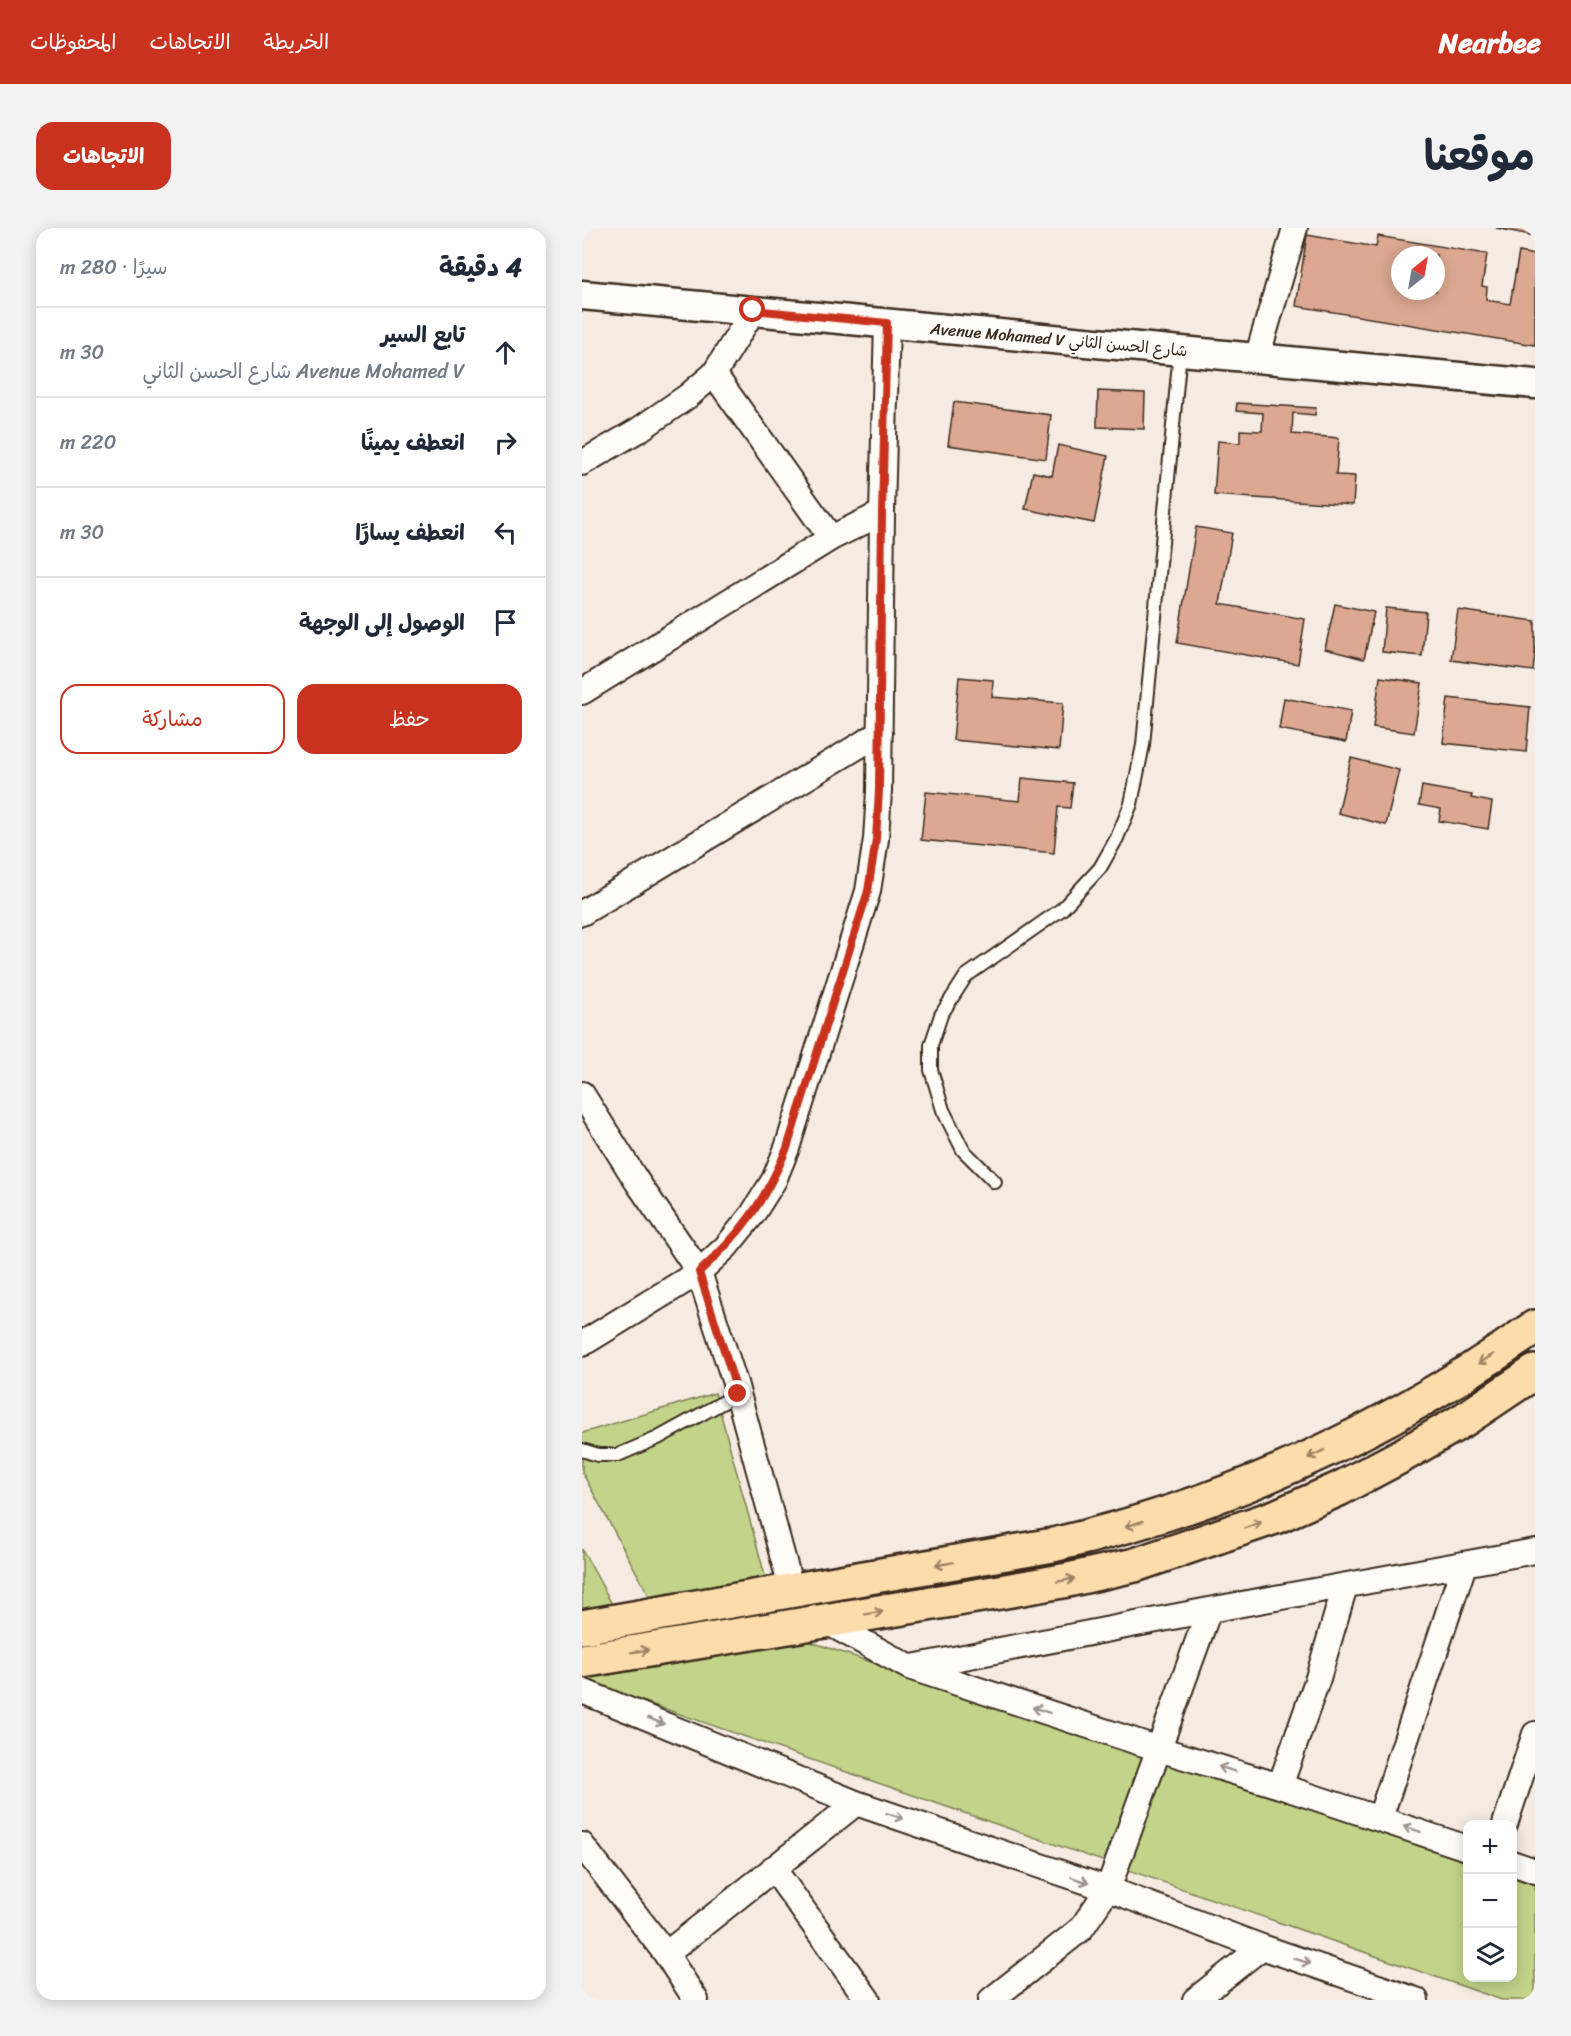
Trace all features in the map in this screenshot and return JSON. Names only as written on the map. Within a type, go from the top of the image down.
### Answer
[{"type":"highway","points":[[582,1627],[1053,1545],[1113,1531],[1192,1505],[1290,1466],[1347,1440],[1401,1412],[1535,1327]]},
{"type":"highway","points":[[582,1661],[1068,1580],[1135,1565],[1275,1517],[1339,1489],[1404,1455],[1535,1372]]},
{"type":"street","points":[[1257,358],[1295,228]]},
{"type":"street","name":"Avenue Mohamed V شارع الحسن الثاني","points":[[582,295],[1535,384]]},
{"type":"street","points":[[582,464],[678,403],[714,374],[753,310]]},
{"type":"street","points":[[582,1344],[699,1272],[726,1247],[752,1215],[774,1180],[787,1148],[868,891],[879,791],[887,323]]},
{"type":"street","points":[[714,374],[831,538]]},
{"type":"street","points":[[582,692],[831,538],[882,513]]},
{"type":"street","points":[[582,913],[880,733]]},
{"type":"street","points":[[582,1094],[636,1180],[699,1272],[738,1394],[792,1591]]},
{"type":"street","points":[[909,1667],[1535,1551]]},
{"type":"street","points":[[1380,1818],[1464,1565]]},
{"type":"street","points":[[1280,1786],[1318,1678],[1345,1586]]},
{"type":"street","points":[[991,2000],[1081,1929],[1108,1889],[1209,1610]]},
{"type":"street","points":[[825,1621],[909,1667],[1463,1847]]},
{"type":"street","points":[[582,1691],[856,1803],[1108,1889],[1262,1947],[1416,2000]]},
{"type":"street","points":[[1506,1820],[1535,1734]]},
{"type":"street","points":[[666,1954],[856,1803]]},
{"type":"street","points":[[582,1845],[666,1954],[696,2000]]},
{"type":"street","points":[[1517,1865],[1535,1871]]},
{"type":"street","points":[[773,1868],[868,2000]]},
{"type":"street","points":[[1195,2000],[1262,1947]]},
{"type":"lane","points":[[995,1182],[963,1150],[943,1110],[931,1070],[931,1045],[941,1015],[966,976],[1062,909],[1100,868],[1117,838],[1131,804],[1143,745],[1180,351]]},
{"type":"lane","points":[[582,1450],[598,1455],[618,1455],[658,1437],[738,1394]]},
{"type":"green space","points":[[715,1393],[769,1590],[653,1603],[582,1472],[582,1433]]},
{"type":"green space","points":[[582,1549],[613,1606],[582,1613]]},
{"type":"green space","points":[[799,1638],[1463,1861],[1463,1982],[1517,1982],[1517,1878],[1535,1885],[1535,2000],[1502,2000],[582,1680]]},
{"type":"building","points":[[1496,228],[1535,228],[1535,236]]},
{"type":"building","points":[[1307,235],[1376,247],[1378,236],[1439,246],[1391,246],[1391,300],[1445,300],[1445,247],[1487,254],[1482,286],[1487,287],[1486,300],[1510,304],[1519,252],[1535,255],[1535,345],[1296,306]]},
{"type":"building","points":[[1098,391],[1145,393],[1144,429],[1097,427]]},
{"type":"building","points":[[954,402],[1051,415],[1046,459],[948,445]]},
{"type":"building","points":[[1237,403],[1316,408],[1315,415],[1293,413],[1292,434],[1339,438],[1336,475],[1355,476],[1353,505],[1214,495],[1218,441],[1240,443],[1240,430],[1262,431],[1263,413],[1236,411]]},
{"type":"building","points":[[1058,445],[1108,456],[1094,523],[1025,509],[1033,472],[1052,476]]},
{"type":"building","points":[[1196,527],[1232,533],[1220,604],[1305,619],[1298,664],[1177,643]]},
{"type":"building","points":[[1335,604],[1374,612],[1364,659],[1325,649]]},
{"type":"building","points":[[1386,608],[1426,612],[1422,656],[1382,652]]},
{"type":"building","points":[[1458,610],[1535,621],[1533,671],[1451,660]]},
{"type":"building","points":[[959,677],[993,680],[992,697],[1063,703],[1059,750],[953,740]]},
{"type":"building","points":[[1380,677],[1422,683],[1414,733],[1373,727]]},
{"type":"building","points":[[1284,698],[1351,711],[1346,742],[1279,729]]},
{"type":"building","points":[[1448,698],[1530,707],[1526,752],[1443,743]]},
{"type":"building","points":[[1351,758],[1399,770],[1386,825],[1338,813]]},
{"type":"building","points":[[1022,778],[1073,783],[1070,808],[1058,807],[1054,853],[921,840],[926,792],[1020,801]]},
{"type":"building","points":[[1422,786],[1472,795],[1471,798],[1492,802],[1488,829],[1439,821],[1441,809],[1419,805]]},
{"type":"route","points":[[738,1394],[699,1272],[726,1247],[752,1215],[774,1180],[787,1148],[868,891],[876,839],[879,791],[887,323],[753,310]]}]
